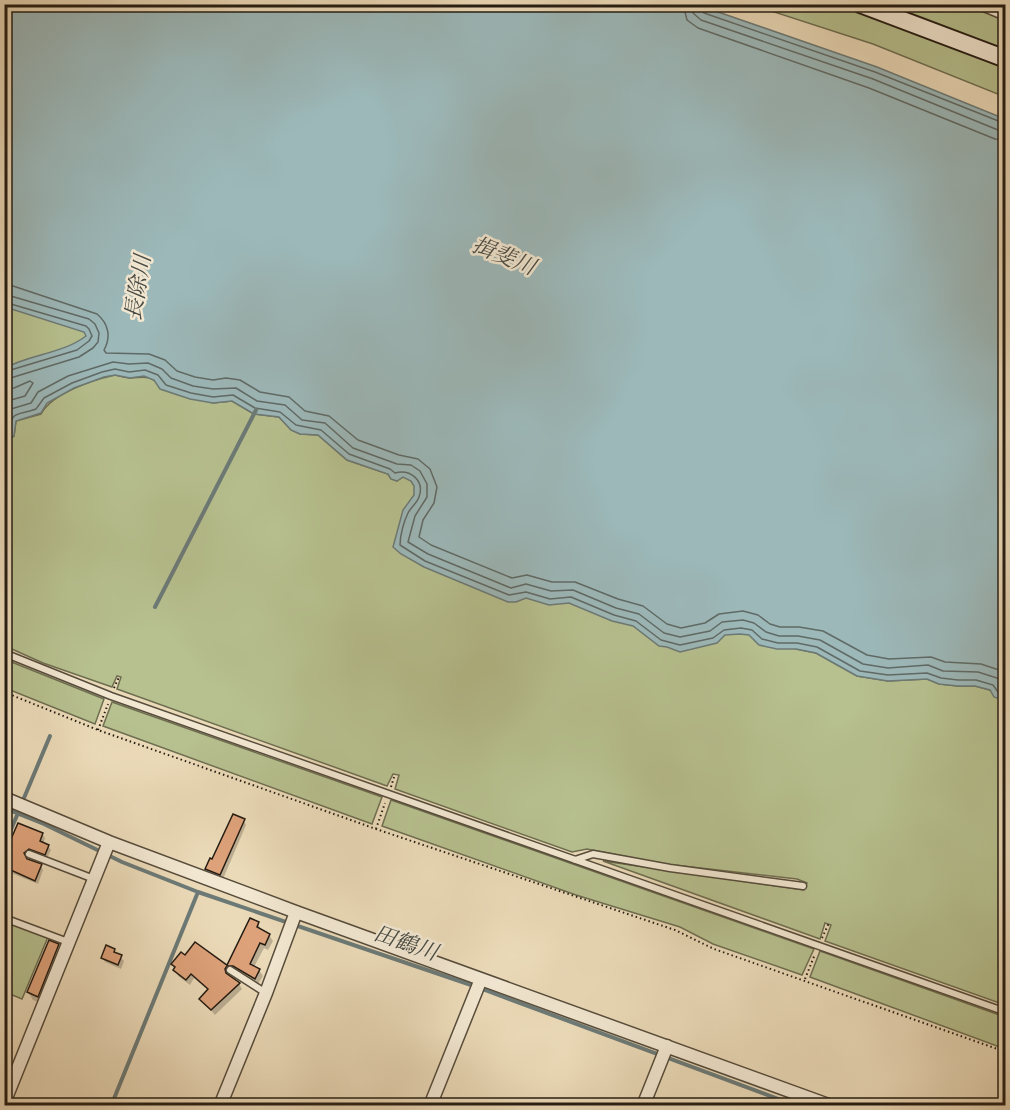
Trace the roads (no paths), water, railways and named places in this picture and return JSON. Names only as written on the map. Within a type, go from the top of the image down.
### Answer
[{"type":"main road","points":[[860,4],[1005,59]]},
{"type":"street","points":[[982,4],[1005,14]]},
{"type":"street","points":[[4,798],[108,844],[831,1106]]},
{"type":"street","points":[[4,1102],[108,844]]},
{"type":"street","points":[[220,1106],[296,914]]},
{"type":"street","points":[[430,1106],[481,981]]},
{"type":"street","points":[[643,1106],[666,1048]]},
{"type":"lane","points":[[4,653],[111,696],[1005,1012]]},
{"type":"lane","points":[[29,854],[94,879]]},
{"type":"lane","points":[[574,860],[593,854],[670,868],[803,886]]},
{"type":"lane","points":[[4,918],[68,942]]},
{"type":"lane","points":[[230,970],[266,993]]},
{"type":"water","points":[[5,4],[698,5],[877,67],[1005,119],[1005,701],[994,697],[990,690],[975,686],[939,684],[927,679],[888,681],[857,676],[816,653],[759,645],[749,635],[725,635],[717,643],[680,652],[659,646],[633,626],[612,621],[569,603],[549,605],[526,598],[508,602],[424,567],[393,547],[403,510],[414,495],[414,486],[411,481],[403,477],[397,481],[391,479],[388,474],[347,460],[318,435],[300,434],[291,430],[279,417],[254,414],[232,401],[213,403],[190,399],[160,389],[154,380],[144,376],[130,378],[115,375],[74,388],[47,403],[41,413],[16,421],[14,436],[5,442],[5,368],[67,347],[86,336],[84,332],[5,307]]},
{"type":"waterway","points":[[155,607],[256,410]]},
{"type":"waterway","points":[[24,798],[50,736]]},
{"type":"waterway","name":"田鶴川","points":[[4,808],[44,824],[122,862],[198,892],[477,987],[797,1106]]},
{"type":"waterway","points":[[4,846],[18,813]]},
{"type":"waterway","points":[[111,1106],[198,892]]},
{"type":"water label","name":"揖斐川","points":[[503,258]]},
{"type":"water label","name":"長除川","points":[[140,288]]}]
